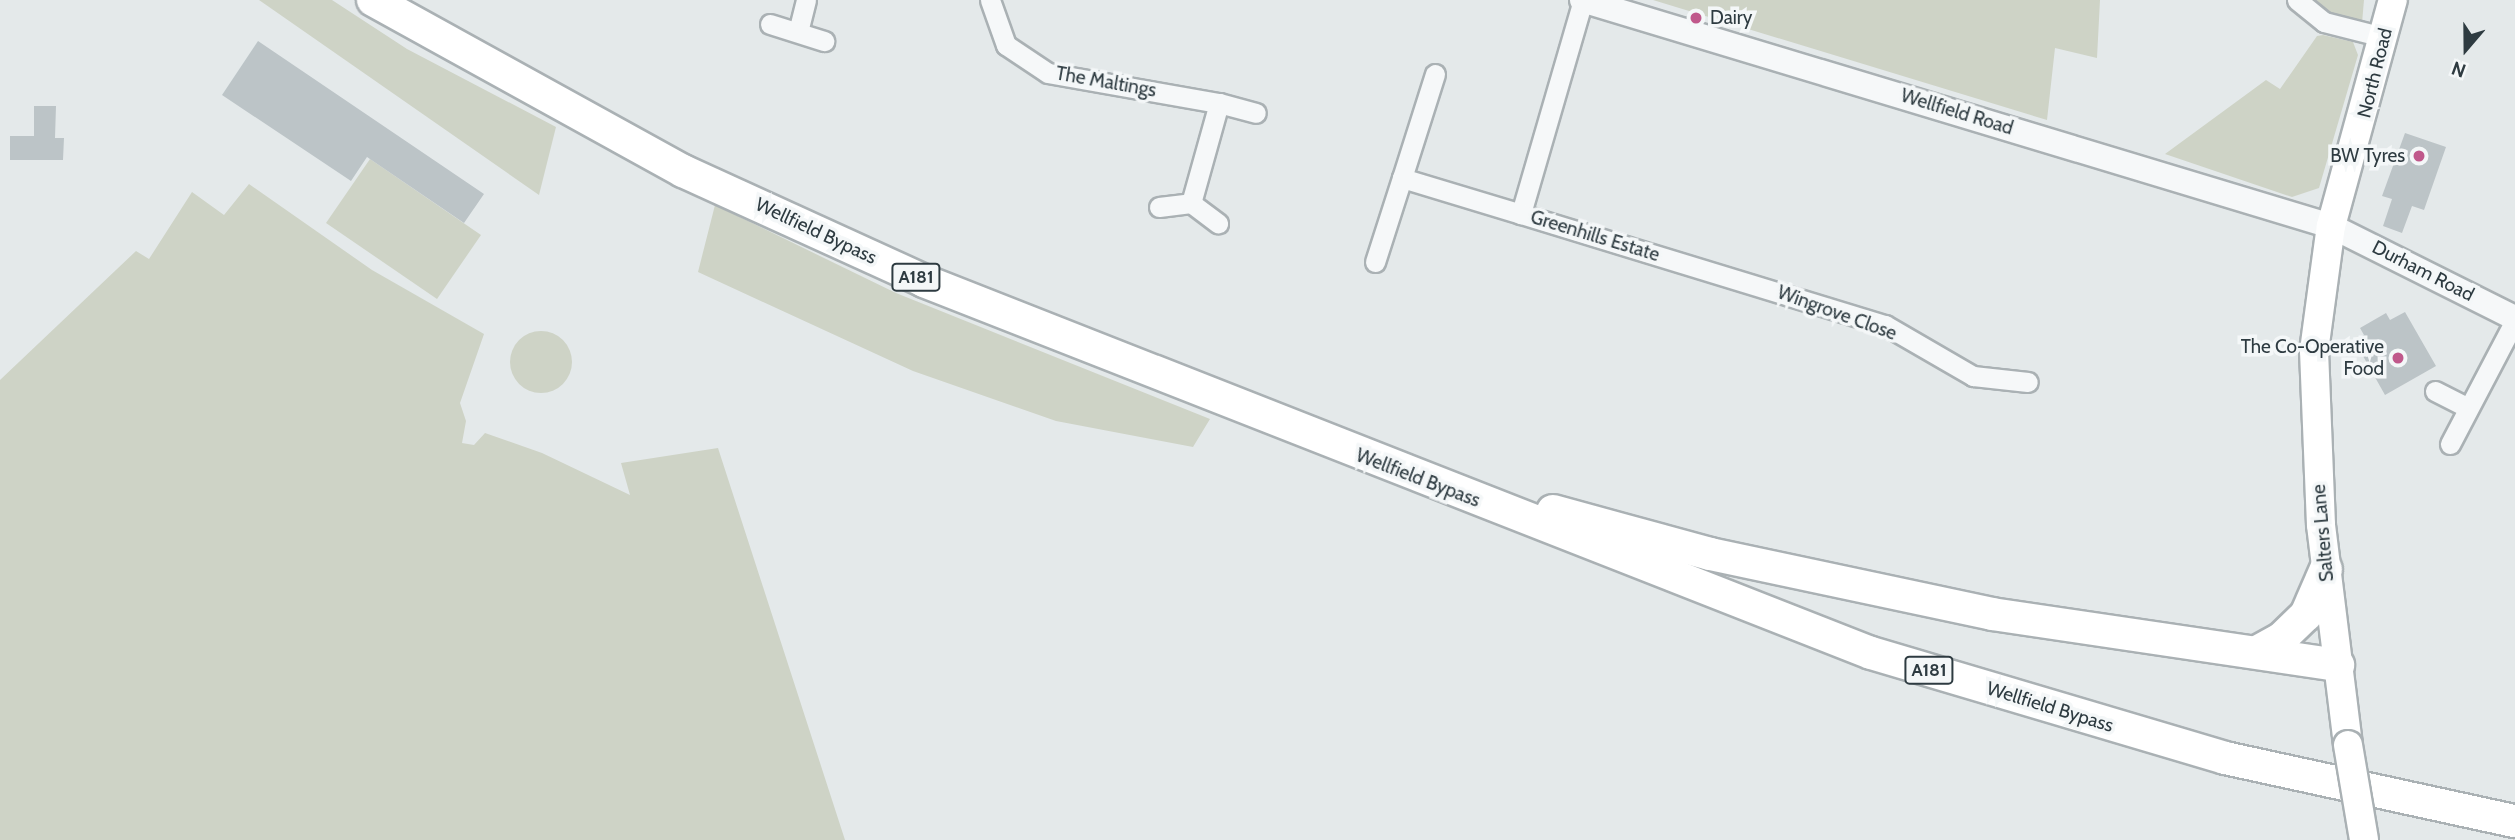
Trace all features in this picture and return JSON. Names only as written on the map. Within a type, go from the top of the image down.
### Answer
[{"type":"main road","name":"Wellfield Bypass","points":[[373,0],[465,55],[696,177],[925,281],[1383,464],[1871,653],[2225,758],[2508,823]]},
{"type":"main road","name":"North Road","points":[[2331,226],[2393,0]]},
{"type":"main road","name":"Salters Lane","points":[[2331,226],[2314,351],[2326,569],[2348,745],[2364,840]]},
{"type":"main road","points":[[1383,464],[1723,557],[1992,614],[2338,666]]},
{"type":"main road","points":[[2257,652],[2282,638],[2306,615],[2326,569]]},
{"type":"street","points":[[797,32],[806,0]]},
{"type":"street","name":"The Maltings","points":[[990,0],[1006,45],[1048,73],[1219,103],[1256,113]]},
{"type":"street","name":"Greenhills Estate","points":[[1583,0],[1521,214],[1761,286]]},
{"type":"street","name":"Wellfield Road","points":[[1583,0],[2331,226]]},
{"type":"street","points":[[2297,0],[2324,22],[2383,37]]},
{"type":"street","points":[[769,24],[824,41]]},
{"type":"street","points":[[1375,262],[1435,74]]},
{"type":"street","points":[[1191,203],[1219,103]]},
{"type":"street","points":[[1402,178],[1521,214]]},
{"type":"street","points":[[1159,208],[1191,203],[1218,223]]},
{"type":"street","name":"Durham Road","points":[[2331,226],[2515,319]]},
{"type":"street","name":"Wingrove Close","points":[[1761,286],[1885,325],[1973,376],[2028,382]]},
{"type":"street","points":[[2450,444],[2515,319]]},
{"type":"street","points":[[2435,391],[2468,408]]},
{"type":"shaded area","points":[[259,0],[332,0],[407,49],[556,127],[539,195]]},
{"type":"shaded area","points":[[1653,0],[2100,0],[2097,58],[2055,48],[2047,120]]},
{"type":"shaded area","points":[[2304,0],[2364,0],[2362,23],[2328,15]]},
{"type":"shaded area","points":[[2317,36],[2353,42],[2358,55],[2319,188],[2292,197],[2165,154],[2266,80],[2280,89]]},
{"type":"shaded area","points":[[370,159],[481,235],[437,299],[326,223]]},
{"type":"shaded area","points":[[249,184],[372,270],[484,334],[460,403],[466,421],[462,443],[474,445],[485,433],[542,453],[630,495],[621,463],[718,448],[845,840],[0,840],[0,380],[136,251],[149,259],[192,192],[224,215]]},
{"type":"shaded area","points":[[715,205],[896,293],[1210,419],[1193,447],[1056,421],[913,371],[698,272]]},
{"type":"shaded area","points":[[535,331],[547,331],[563,340],[570,350],[570,374],[563,384],[547,393],[535,393],[524,388],[515,379],[510,368],[510,356],[515,345],[524,336]]},
{"type":"building","points":[[258,41],[484,194],[464,223],[367,157],[351,181],[222,95]]},
{"type":"building","points":[[34,106],[56,106],[55,138],[64,138],[63,160],[10,160],[10,136],[34,136]]},
{"type":"building","points":[[2405,133],[2446,147],[2424,210],[2412,206],[2402,233],[2383,226],[2392,199],[2382,196]]},
{"type":"building","name":"The Co-Operative Food","points":[[2405,312],[2436,366],[2385,395],[2354,340],[2364,335],[2360,328],[2386,313],[2390,320]]},
{"type":"place","name":"Dairy","points":[[1696,18]]},
{"type":"place","name":"BW Tyres","points":[[2419,156]]},
{"type":"place","name":"The Co-Operative Food","points":[[2398,358]]}]
